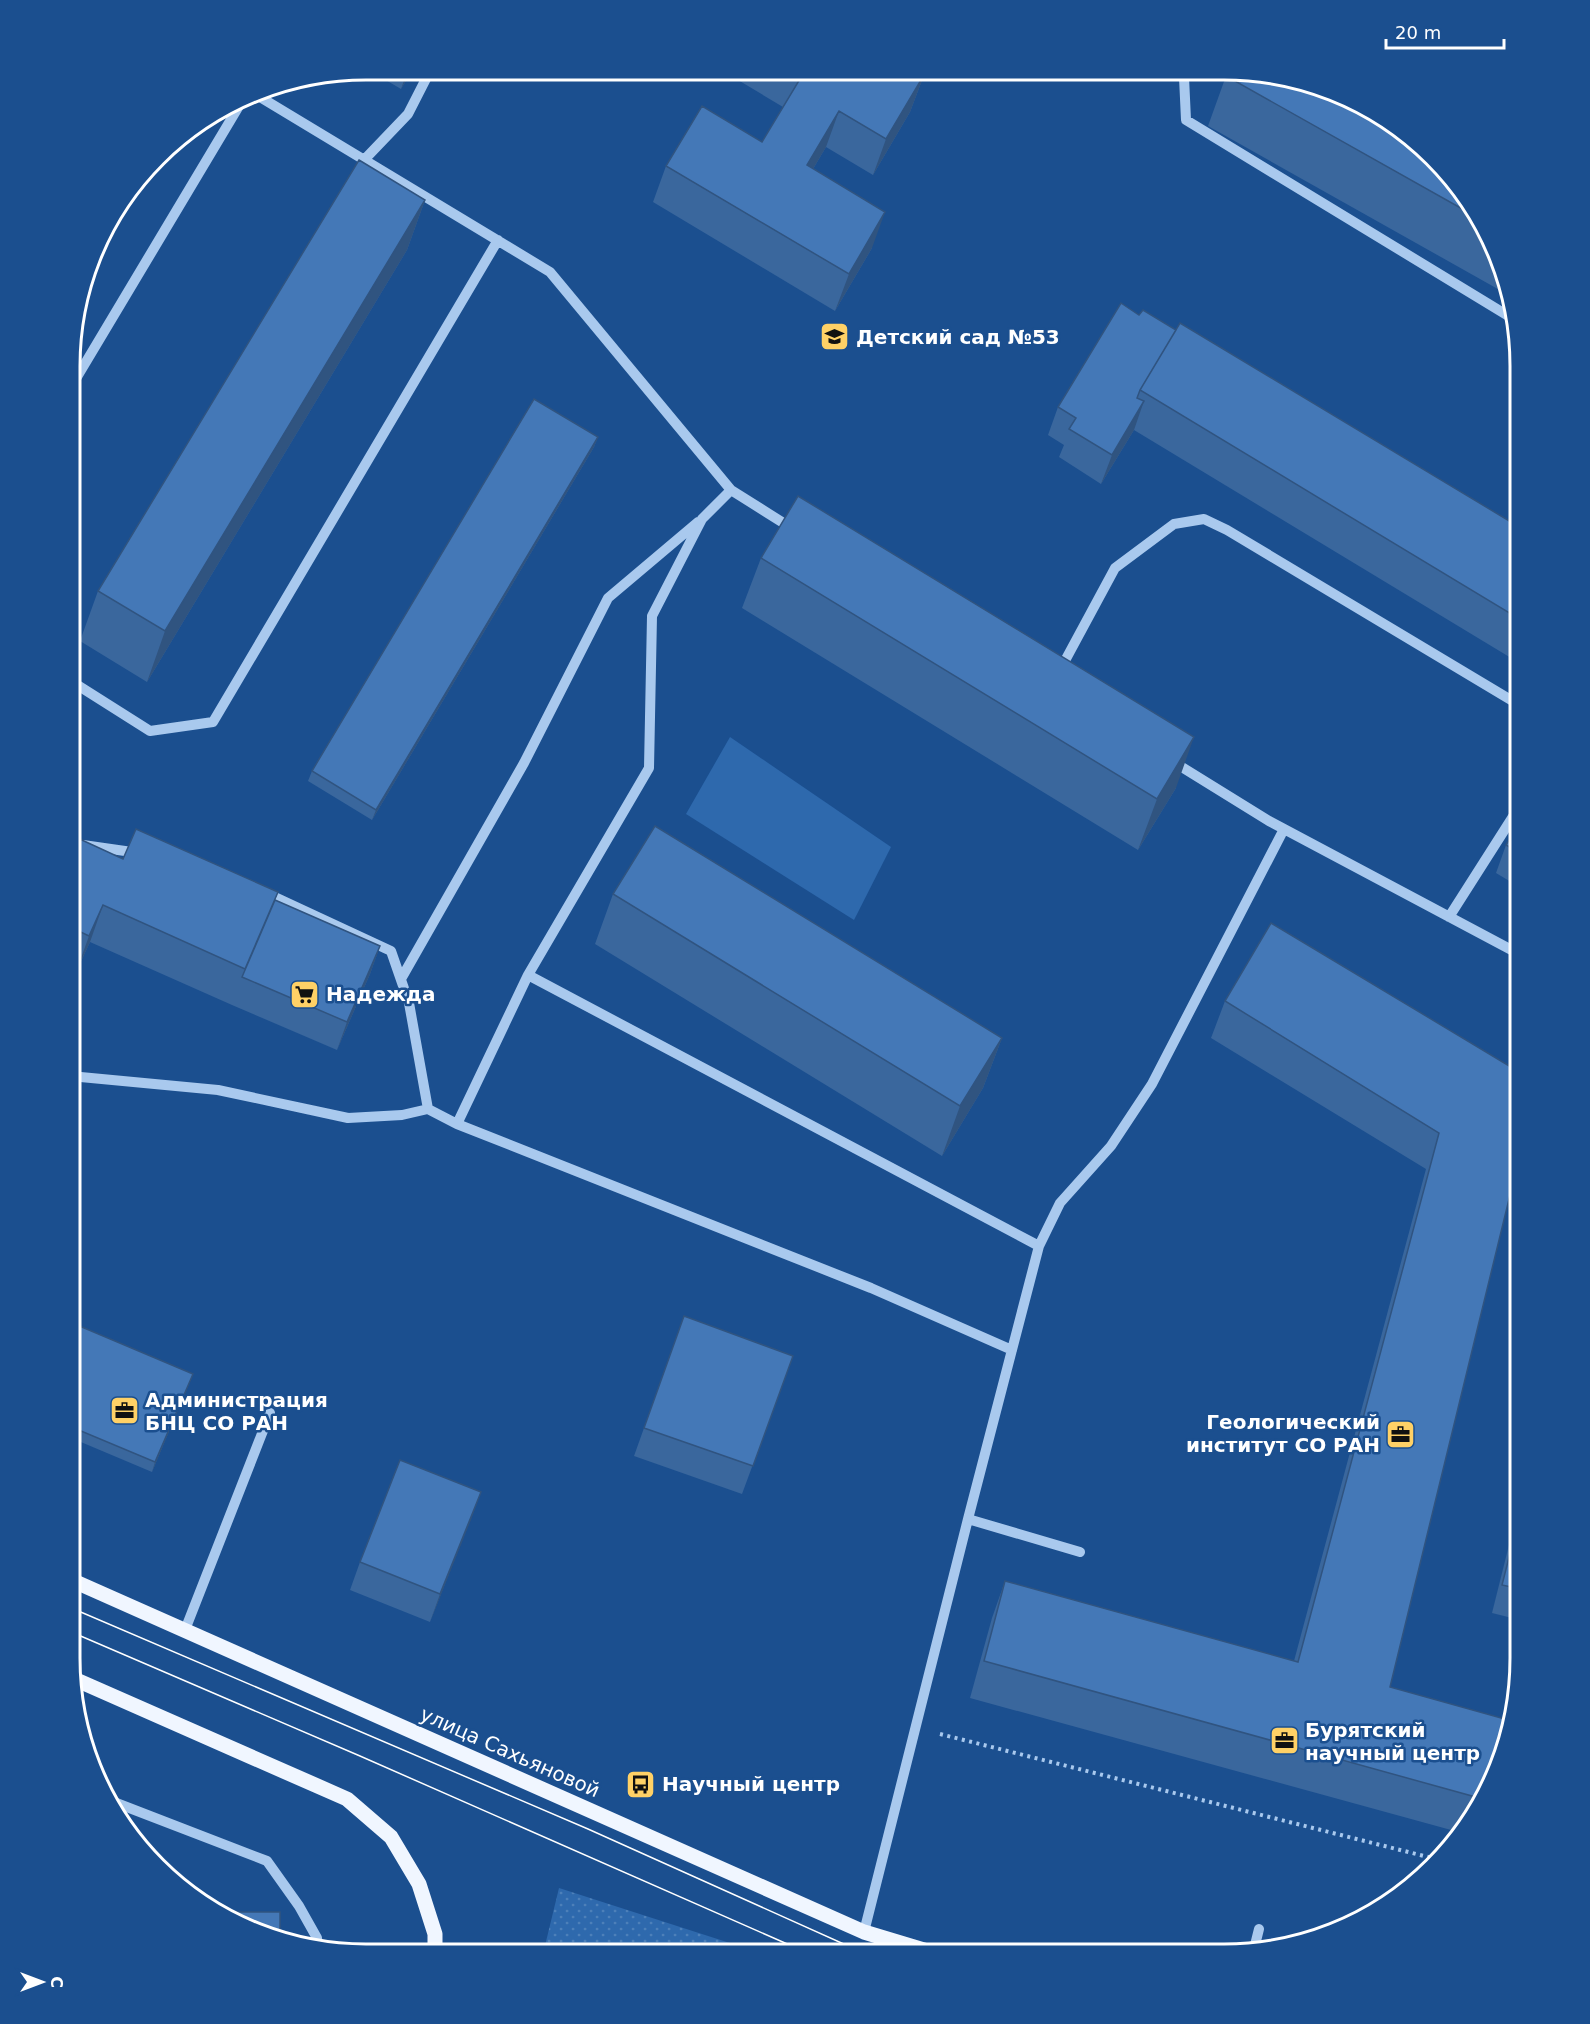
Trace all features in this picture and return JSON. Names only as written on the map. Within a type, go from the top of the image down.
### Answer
[{"type":"main road","name":"улица Сахьяновой","points":[[80,1584],[864,1932],[904,1944]]},
{"type":"main road","points":[[80,1682],[347,1798],[391,1837],[419,1884],[435,1934],[435,1944]]},
{"type":"lane","points":[[364,160],[408,114],[425,80]]},
{"type":"lane","points":[[1184,80],[1186,120],[1506,314]]},
{"type":"lane","points":[[263,99],[550,272],[730,490],[801,533]]},
{"type":"lane","points":[[80,372],[236,111]]},
{"type":"lane","points":[[80,687],[150,730],[213,722],[498,240]]},
{"type":"lane","points":[[400,979],[524,763],[608,598],[702,519],[730,490]]},
{"type":"lane","points":[[456,1124],[528,975],[649,768],[652,616],[702,519]]},
{"type":"lane","points":[[1056,677],[1114,568],[1174,524],[1204,519],[1237,536],[1510,699]]},
{"type":"lane","points":[[1160,754],[1284,829],[1510,949]]},
{"type":"lane","points":[[1449,917],[1510,821]]},
{"type":"lane","points":[[864,1932],[968,1519],[1040,1246],[1060,1203],[1111,1146],[1152,1084],[1284,829]]},
{"type":"lane","points":[[80,844],[151,854]]},
{"type":"lane","points":[[250,886],[391,951],[409,1003],[428,1109]]},
{"type":"lane","points":[[528,975],[1040,1246]]},
{"type":"lane","points":[[80,1077],[218,1090],[348,1118],[402,1115],[428,1109],[456,1124],[871,1288],[1012,1350]]},
{"type":"lane","points":[[185,1630],[270,1413]]},
{"type":"lane","points":[[968,1519],[1080,1552]]},
{"type":"lane","points":[[120,1805],[267,1862],[299,1906],[317,1940]]},
{"type":"lane","points":[[1256,1943],[1259,1929]]},
{"type":"path","points":[[916,1728],[1430,1858]]},
{"type":"shaded area","points":[[730,737],[891,847],[854,920],[686,814]]},
{"type":"shaded area","points":[[559,1888],[733,1944],[545,1944]]},
{"type":"building","points":[[799,80],[921,80],[886,139],[839,111],[807,165],[885,212],[849,274],[666,166],[702,106],[762,142]]},
{"type":"building","points":[[1233,80],[1262,82],[1298,89],[1351,109],[1399,139],[1427,163],[1464,210]]},
{"type":"building","points":[[359,160],[425,200],[165,631],[98,591]]},
{"type":"building","points":[[1121,303],[1139,315],[1143,310],[1176,330],[1140,390],[1137,398],[1144,401],[1112,455],[1069,429],[1076,418],[1058,407]]},
{"type":"building","points":[[1180,323],[1510,521],[1510,613],[1140,390]]},
{"type":"building","points":[[534,399],[598,437],[376,810],[312,771]]},
{"type":"building","points":[[798,496],[1194,737],[1157,799],[761,558]]},
{"type":"building","points":[[655,826],[1002,1038],[960,1106],[613,894]]},
{"type":"building","points":[[136,829],[278,892],[245,969],[103,905],[89,936],[80,932],[80,839],[123,859]]},
{"type":"building","points":[[275,900],[380,946],[347,1022],[242,977]]},
{"type":"building","points":[[1271,923],[1510,1066],[1510,1195],[1390,1687],[1504,1719],[1489,1768],[1474,1797],[984,1661],[1005,1581],[1298,1662],[1439,1133],[1225,1001]]},
{"type":"building","points":[[684,1316],[793,1356],[753,1466],[644,1428]]},
{"type":"building","name":"Администрация БНЦ СО РАН","points":[[80,1326],[193,1374],[155,1462],[80,1431]]},
{"type":"building","points":[[400,1460],[481,1492],[440,1594],[360,1562]]},
{"type":"building","points":[[1510,1553],[1510,1587],[1502,1585]]},
{"type":"building","points":[[234,1912],[280,1912],[280,1931]]},
{"type":"tram line","points":[[80,1612],[588,1829],[844,1944]]},
{"type":"tram line","points":[[80,1636],[787,1944]]},
{"type":"place","name":"Детский сад №53","points":[[835,337]]},
{"type":"place","name":"Надежда","points":[[305,994]]},
{"type":"place","name":"Администрация БНЦ СО РАН","points":[[124,1411]]},
{"type":"place","name":"Геологический институт СО РАН","points":[[1401,1434]]},
{"type":"place","name":"Бурятский научный центр","points":[[1284,1741]]},
{"type":"place","name":"Научный центр","points":[[641,1784]]}]
